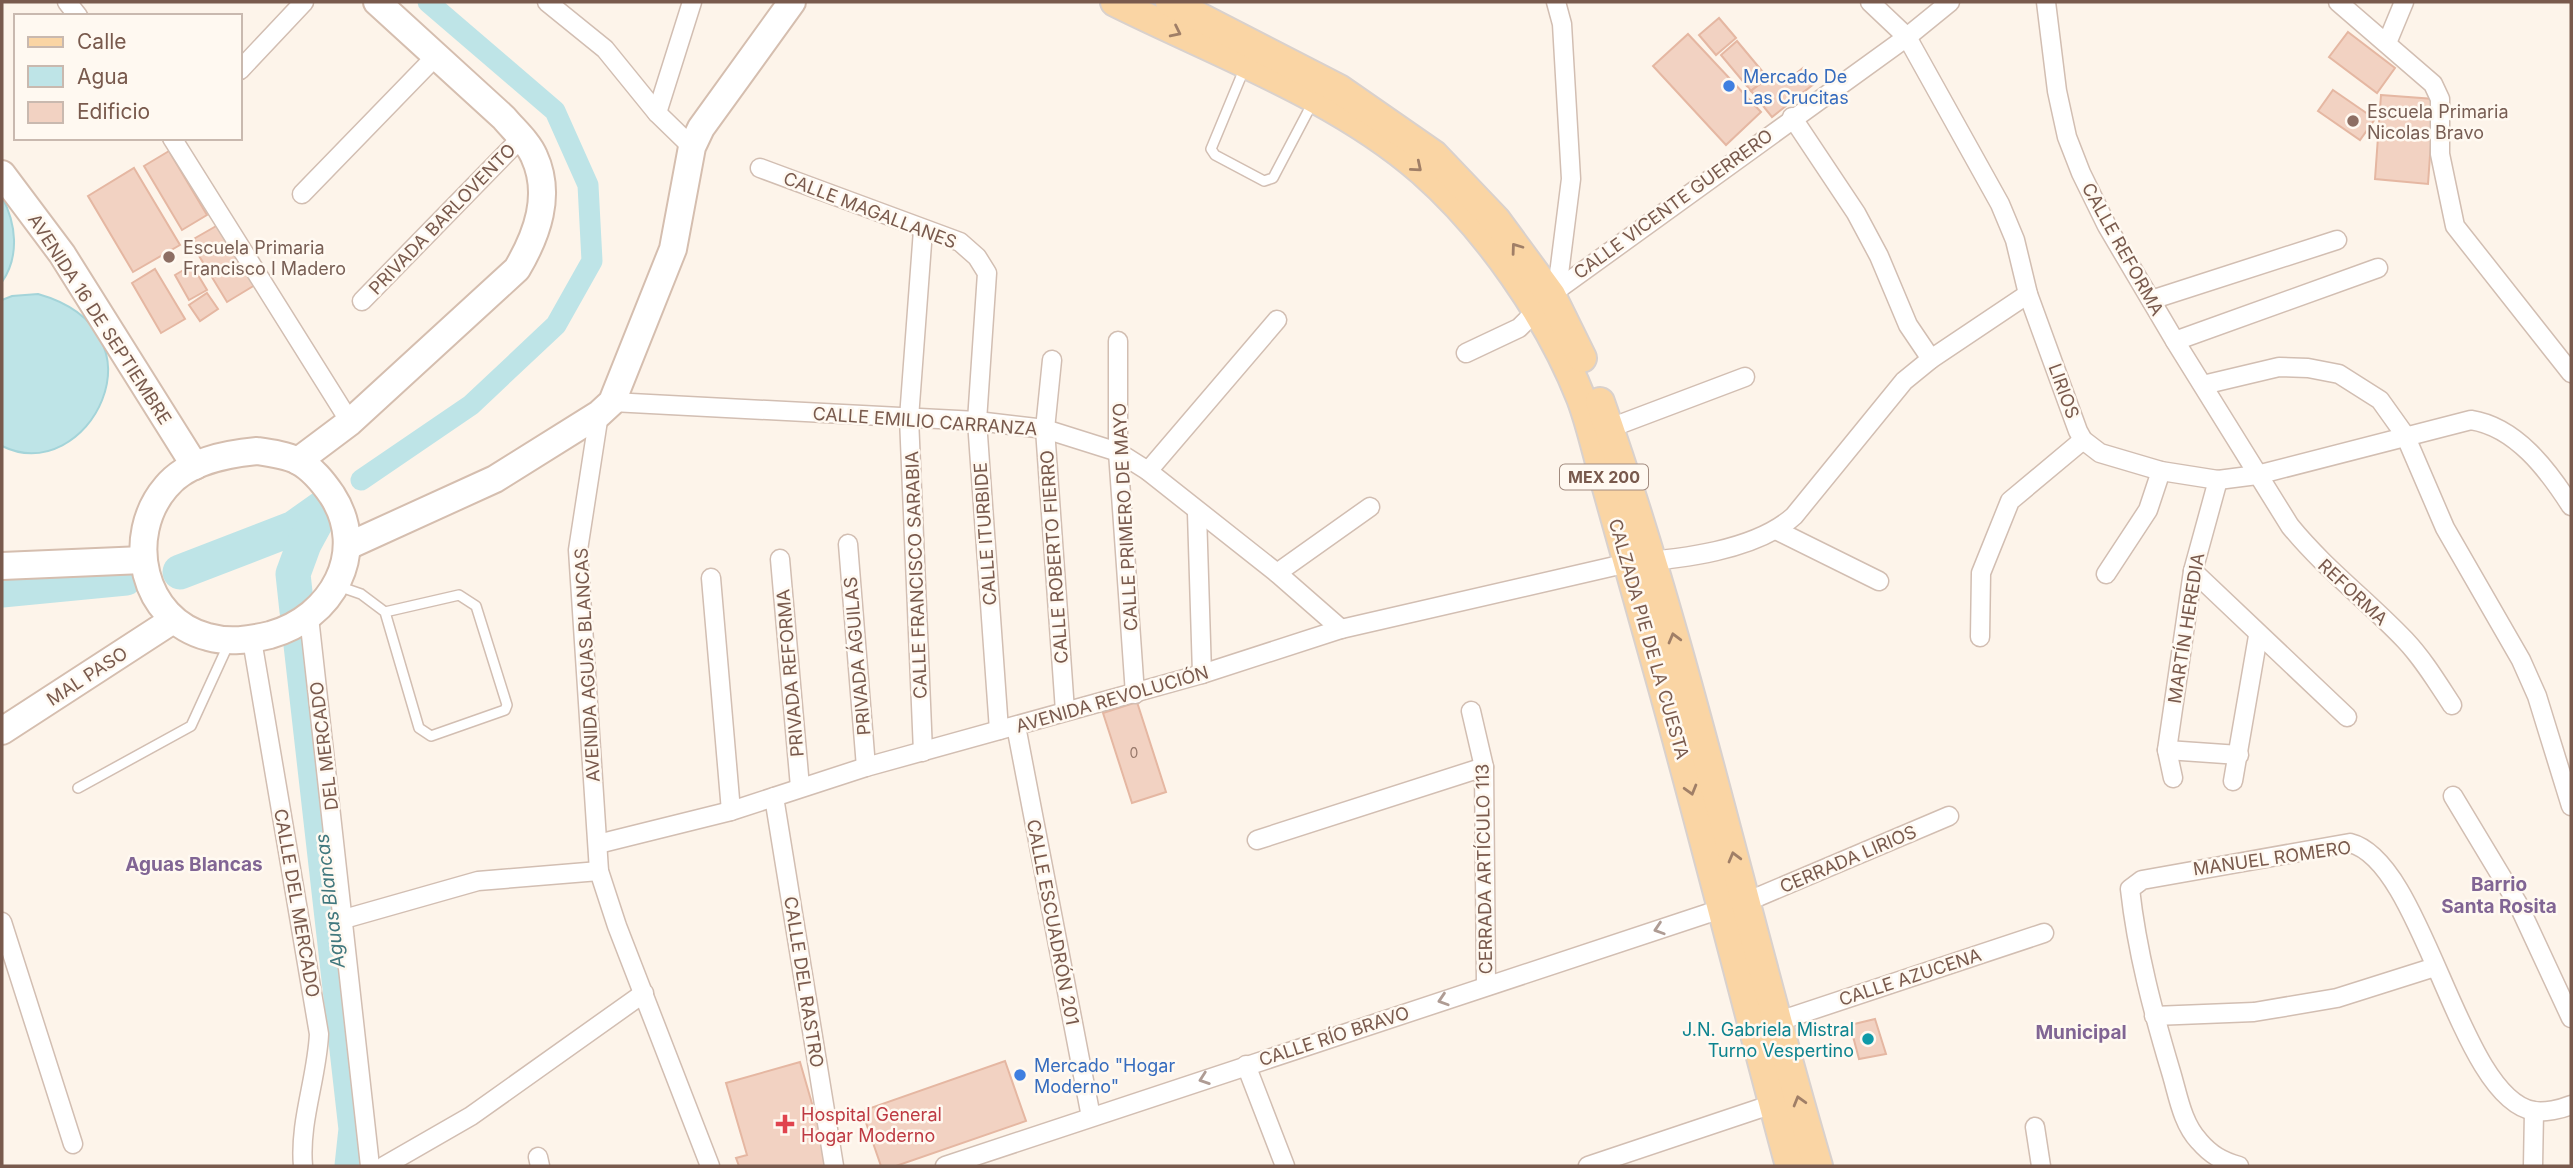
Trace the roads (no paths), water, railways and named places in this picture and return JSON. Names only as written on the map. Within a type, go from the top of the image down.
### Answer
[{"type":"main road","points":[[298,461],[350,422],[517,269],[532,244],[542,210],[541,181],[534,155],[521,138],[437,55],[377,2]]},
{"type":"main road","name":"AVENIDA AGUAS BLANCAS","points":[[606,408],[673,250],[692,147],[701,128],[792,2]]},
{"type":"main road","name":"CALZADA PIE DE LA CUESTA","points":[[1115,2],[1145,8],[1246,66],[1339,89],[1434,155],[1496,220],[1574,337],[1610,428],[1641,562],[1735,905],[1776,1022],[1818,1166]]},
{"type":"main road","name":"CALZADA PIE DE LA CUESTA","points":[[1171,2],[1289,75],[1315,99],[1378,136],[1453,200],[1482,234],[1548,299],[1557,346],[1582,400],[1641,562]]},
{"type":"main road","name":"AVENIDA 16 DE SEPTIEMBRE","points":[[2,174],[62,254],[195,466]]},
{"type":"main road","points":[[348,546],[495,479],[606,408]]},
{"type":"main road","points":[[257,451],[298,461],[315,473],[340,509],[348,546],[337,585],[309,617],[289,630],[241,640],[189,631],[173,620],[158,603],[148,583],[143,561],[144,533],[152,508],[167,485],[195,466],[229,454],[257,451]]},
{"type":"main road","points":[[2,566],[143,561]]},
{"type":"main road","name":"MAL PASO","points":[[2,731],[173,620]]},
{"type":"main road","name":"CALZADA PIE DE LA CUESTA","points":[[1735,905],[1773,1104],[1790,1166]]},
{"type":"street","points":[[242,68],[304,2]]},
{"type":"street","points":[[547,2],[605,49],[657,113],[692,147]]},
{"type":"street","points":[[657,113],[692,2]]},
{"type":"street","points":[[1548,299],[1571,179],[1562,24],[1556,2]]},
{"type":"street","name":"LIRIOS","points":[[1870,2],[1907,37],[2000,204],[2015,240],[2028,293],[2083,440],[2100,453],[2161,471],[2218,480],[2257,475],[2471,420],[2488,423],[2532,454],[2555,480],[2571,506]]},
{"type":"street","name":"CALLE VICENTE GUERRERO","points":[[1466,353],[1519,328],[1548,299],[1792,117],[1907,37],[1950,2]]},
{"type":"street","name":"CALLE REFORMA","points":[[2046,2],[2057,91],[2067,137],[2107,226],[2257,475]]},
{"type":"street","points":[[2339,2],[2432,84],[2440,99],[2440,154],[2455,226],[2571,373]]},
{"type":"street","points":[[2387,43],[2404,2]]},
{"type":"street","points":[[302,194],[437,55]]},
{"type":"street","points":[[1792,117],[1856,213],[1879,256],[1908,326],[1931,359]]},
{"type":"street","name":"PRIVADA BARLOVENTO","points":[[362,301],[521,138]]},
{"type":"street","points":[[173,140],[350,422]]},
{"type":"street","name":"CALLE MAGALLANES","points":[[760,168],[960,242],[977,257]]},
{"type":"street","name":"CALLE FRANCISCO SARABIA","points":[[923,230],[909,418],[923,752]]},
{"type":"street","points":[[2151,300],[2337,240]]},
{"type":"street","name":"CALLE ITURBIDE","points":[[977,257],[987,273],[977,421],[1007,728]]},
{"type":"street","points":[[2175,341],[2378,268]]},
{"type":"street","points":[[1879,581],[1778,531],[1794,516],[1904,381],[1931,359],[2028,293]]},
{"type":"street","points":[[1148,471],[1276,320]]},
{"type":"street","name":"CALLE PRIMERO DE MAYO","points":[[1118,341],[1118,452],[1135,694]]},
{"type":"street","name":"CALLE ROBERTO FIERRO","points":[[1052,360],[1045,429],[1065,711]]},
{"type":"street","points":[[2203,385],[2279,367],[2308,368],[2339,374],[2380,400],[2405,435],[2445,528],[2521,660],[2538,696],[2571,806]]},
{"type":"street","points":[[1610,428],[1745,377]]},
{"type":"street","name":"CALLE EMILIO CARRANZA","points":[[606,408],[977,421],[1045,429],[1118,452],[1148,471],[1277,573],[1341,629]]},
{"type":"street","name":"AVENIDA AGUAS BLANCAS","points":[[606,408],[578,550],[599,870],[617,926],[710,1166]]},
{"type":"street","points":[[1980,637],[1981,573],[2011,501],[2083,440]]},
{"type":"street","points":[[2106,574],[2148,510],[2161,471]]},
{"type":"street","name":"REFORMA","points":[[2257,475],[2315,557],[2404,639],[2425,663],[2452,705]]},
{"type":"street","name":"MARTÍN HEREDIA","points":[[2173,778],[2167,750],[2193,571],[2218,480]]},
{"type":"street","points":[[1277,573],[1370,507]]},
{"type":"street","points":[[1198,513],[1202,674]]},
{"type":"street","name":"AVENIDA REVOLUCIÓN","points":[[598,844],[731,811],[866,767],[1135,694],[1341,629],[1641,562],[1751,542],[1778,531]]},
{"type":"street","name":"PRIVADA ÁGUILAS","points":[[848,544],[866,767]]},
{"type":"street","name":"PRIVADA REFORMA","points":[[780,559],[800,787]]},
{"type":"street","points":[[2193,571],[2258,636],[2347,717]]},
{"type":"street","points":[[711,578],[731,811]]},
{"type":"street","name":"DEL MERCADO","points":[[309,617],[370,1166]]},
{"type":"street","points":[[2233,781],[2258,636]]},
{"type":"street","name":"CALLE DEL MERCADO","points":[[241,640],[320,1034],[317,1066],[305,1121],[303,1166]]},
{"type":"street","name":"CERRADA ARTÍCULO 113","points":[[1471,711],[1484,767],[1486,985]]},
{"type":"street","name":"CALLE ESCUADRÓN 201","points":[[1007,728],[1091,1117]]},
{"type":"street","points":[[2167,750],[2239,755]]},
{"type":"street","points":[[1256,840],[1484,767]]},
{"type":"street","points":[[2453,796],[2518,904],[2571,1018]]},
{"type":"street","name":"CALLE DEL RASTRO","points":[[774,797],[834,1166]]},
{"type":"street","name":"CERRADA LIRIOS","points":[[1735,905],[1949,816]]},
{"type":"street","name":"MANUEL ROMERO","points":[[2239,1166],[2218,1159],[2198,1140],[2186,1120],[2154,1016],[2134,927],[2130,889],[2142,880],[2350,843],[2360,846],[2390,873],[2496,1085],[2515,1102],[2534,1111]]},
{"type":"street","points":[[344,919],[478,881],[599,870]]},
{"type":"street","name":"CALLE RÍO BRAVO","points":[[945,1166],[1486,985],[1735,905]]},
{"type":"street","points":[[2,922],[73,1144]]},
{"type":"street","name":"CALLE AZUCENA","points":[[1776,1022],[2044,933]]},
{"type":"street","points":[[2154,1016],[2254,1012],[2323,1000],[2435,967]]},
{"type":"street","points":[[384,1166],[471,1116],[644,993]]},
{"type":"street","points":[[1246,1065],[1284,1166]]},
{"type":"street","points":[[1588,1166],[1773,1104]]},
{"type":"street","points":[[2533,1166],[2534,1111],[2571,1105]]},
{"type":"street","points":[[2035,1127],[2041,1166]]},
{"type":"lane","points":[[1246,66],[1211,149],[1215,155],[1264,181],[1273,178],[1315,99]]},
{"type":"lane","points":[[337,585],[361,594],[385,612],[419,728],[423,733],[431,736],[505,710],[507,705],[476,606],[459,595],[385,612]]},
{"type":"lane","points":[[78,788],[191,726],[227,654],[241,640]]},
{"type":"water","points":[[2,197],[13,228],[14,251],[2,282]]},
{"type":"water","points":[[38,294],[78,313],[101,340],[108,370],[102,400],[86,426],[62,445],[33,453],[2,446],[2,300],[12,296]]},
{"type":"waterway","name":"Aguas Blancas","points":[[361,480],[471,405],[556,325],[592,261],[588,185],[555,111],[428,2]]},
{"type":"waterway","name":"Aguas Blancas","points":[[180,572],[294,528],[325,506]]},
{"type":"waterway","name":"Aguas Blancas","points":[[297,611],[293,574],[304,544],[323,509]]},
{"type":"waterway","name":"Aguas Blancas","points":[[2,590],[126,578]]},
{"type":"waterway","name":"Aguas Blancas","points":[[300,636],[356,1129],[352,1166]]},
{"type":"place","name":"Mercado De Las Crucitas","points":[[1729,86]]},
{"type":"place","name":"Escuela Primaria Nicolas Bravo","points":[[2353,121]]},
{"type":"place","name":"Escuela Primaria Francisco I Madero","points":[[169,257]]},
{"type":"place","name":"J.N. Gabriela Mistral Turno Vespertino","points":[[1868,1039]]},
{"type":"place","name":"Mercado \"Hogar Moderno\"","points":[[1020,1075]]},
{"type":"place","name":"Hospital General Hogar Moderno","points":[[785,1124]]},
{"type":"district","name":"Aguas Blancas","points":[[194,864]]},
{"type":"district","name":"Barrio Santa Rosita","points":[[2499,895]]},
{"type":"district","name":"Municipal","points":[[2081,1032]]}]
